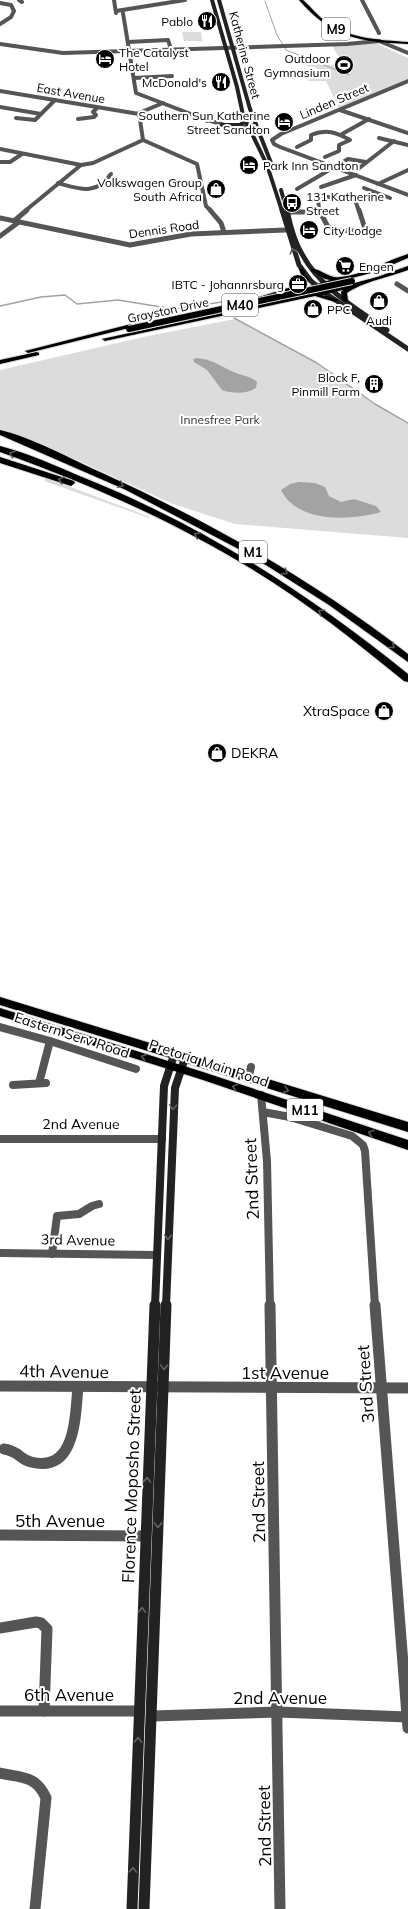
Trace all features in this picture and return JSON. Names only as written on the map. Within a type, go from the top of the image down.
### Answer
[{"type":"highway","points":[[0,432],[54,454],[85,469]]},
{"type":"highway","name":"M1","points":[[0,439],[85,469],[176,510],[243,546],[331,602],[408,659]]},
{"type":"highway","name":"M1","points":[[0,449],[49,466],[164,518],[231,553],[343,627],[408,679]]},
{"type":"highway","points":[[0,460],[164,518]]},
{"type":"main road","name":"Katherine Street","points":[[212,0],[245,121],[268,170],[286,230],[301,270],[325,293],[408,349]]},
{"type":"main road","name":"Katherine Street","points":[[218,0],[232,47],[231,51],[243,95],[247,99],[270,160],[301,254],[313,270],[334,291],[408,343]]},
{"type":"main road","points":[[218,0],[229,46],[225,47]]},
{"type":"main road","name":"M9","points":[[301,0],[318,17],[330,26],[379,41],[408,43]]},
{"type":"main road","name":"M9","points":[[306,0],[327,21],[359,36]]},
{"type":"main road","points":[[359,36],[402,39]]},
{"type":"main road","points":[[359,36],[364,40],[361,43]]},
{"type":"main road","name":"M9","points":[[379,41],[402,39],[408,40]]},
{"type":"main road","points":[[400,50],[400,45],[408,43]]},
{"type":"main road","points":[[222,125],[240,124],[245,121]]},
{"type":"main road","points":[[28,350],[346,279],[407,260]]},
{"type":"main road","name":"Grayston Drive","points":[[0,362],[174,322],[356,283],[407,260]]},
{"type":"main road","name":"Grayston Drive","points":[[0,357],[352,281],[380,272],[407,260]]},
{"type":"main road","points":[[105,339],[353,287],[381,279],[408,268]]},
{"type":"main road","points":[[255,299],[303,285],[306,280],[301,270]]},
{"type":"main road","points":[[313,270],[327,278],[346,279]]},
{"type":"main road","points":[[345,300],[343,296],[344,291],[353,287]]},
{"type":"main road","points":[[309,296],[322,296],[335,300]]},
{"type":"main road","name":"Pretoria Main Road","points":[[0,1000],[248,1079],[408,1127]]},
{"type":"main road","name":"Pretoria Main Road","points":[[0,1012],[261,1095],[408,1146]]},
{"type":"main road","points":[[174,1055],[176,1068]]},
{"type":"main road","points":[[176,1068],[185,1058]]},
{"type":"main road","name":"Florence Moposho Street","points":[[132,1909],[145,1536],[164,1086],[176,1068]]},
{"type":"main road","name":"Florence Moposho Street","points":[[144,1909],[176,1068]]},
{"type":"street","points":[[115,0],[122,13],[137,94],[222,125],[256,126]]},
{"type":"street","points":[[122,13],[185,0]]},
{"type":"street","points":[[362,0],[379,33]]},
{"type":"street","points":[[0,3],[11,5],[14,9],[11,17],[0,24]]},
{"type":"street","points":[[128,42],[168,40],[171,49]]},
{"type":"street","points":[[144,41],[145,48]]},
{"type":"street","points":[[379,41],[381,44],[408,55]]},
{"type":"street","points":[[0,44],[58,53],[361,43],[379,41],[408,55]]},
{"type":"street","points":[[134,78],[172,76]]},
{"type":"street","name":"Linden Street","points":[[408,81],[277,136],[272,140],[276,145],[408,195]]},
{"type":"street","name":"East Avenue","points":[[0,90],[97,108],[139,114]]},
{"type":"street","points":[[16,118],[35,120],[48,109],[54,100]]},
{"type":"street","points":[[0,106],[5,103]]},
{"type":"street","points":[[142,140],[139,114],[141,111],[163,103]]},
{"type":"street","points":[[0,106],[41,114]]},
{"type":"street","points":[[78,119],[91,118],[96,115],[93,112],[97,108]]},
{"type":"street","points":[[340,110],[408,133]]},
{"type":"street","points":[[325,157],[339,150],[339,145],[350,140],[342,134],[321,131],[313,128],[312,125],[337,115]]},
{"type":"street","points":[[342,134],[369,120]]},
{"type":"street","points":[[297,147],[311,140],[311,135],[321,131]]},
{"type":"street","points":[[386,135],[377,139],[394,141],[408,145]]},
{"type":"street","points":[[0,149],[81,165],[94,163],[142,140],[197,164],[206,206],[221,223],[224,232]]},
{"type":"street","points":[[358,169],[394,141]]},
{"type":"street","points":[[0,162],[10,162],[22,154]]},
{"type":"street","points":[[331,154],[346,159],[366,162]]},
{"type":"street","points":[[296,189],[346,159]]},
{"type":"street","points":[[0,236],[58,183],[81,165]]},
{"type":"street","points":[[390,198],[362,189],[408,170]]},
{"type":"street","points":[[58,183],[92,190],[99,188],[107,182],[112,174]]},
{"type":"street","points":[[321,187],[356,176]]},
{"type":"street","points":[[347,179],[362,182]]},
{"type":"street","points":[[320,196],[354,199],[366,232],[330,229],[319,212],[318,197],[320,196]]},
{"type":"street","points":[[288,212],[319,212]]},
{"type":"street","name":"Dennis Road","points":[[0,218],[126,245],[141,244],[189,234],[286,230]]},
{"type":"street","points":[[0,228],[8,230]]},
{"type":"street","points":[[397,284],[408,291]]},
{"type":"street","name":"Eastern Serv Road","points":[[0,1027],[50,1041],[136,1069]]},
{"type":"street","points":[[13,1085],[42,1083],[50,1041]]},
{"type":"street","points":[[248,1079],[251,1067]]},
{"type":"street","name":"2nd Street","points":[[261,1095],[267,1161],[278,1712],[280,1909]]},
{"type":"street","name":"3rd Street","points":[[263,1112],[290,1117],[352,1136],[363,1144],[367,1157],[380,1387],[408,1720]]},
{"type":"street","name":"2nd Avenue","points":[[0,1139],[162,1139]]},
{"type":"street","points":[[52,1254],[57,1216],[61,1214],[79,1214],[91,1205],[99,1204]]},
{"type":"street","name":"3rd Avenue","points":[[0,1253],[156,1255]]},
{"type":"street","name":"4th Avenue","points":[[0,1386],[163,1388]]},
{"type":"street","points":[[4,1449],[17,1451],[27,1461],[46,1464],[55,1462],[66,1451],[72,1434],[78,1387]]},
{"type":"street","name":"1st Avenue","points":[[163,1388],[408,1388]]},
{"type":"street","name":"5th Avenue","points":[[0,1535],[145,1536]]},
{"type":"street","points":[[0,1628],[36,1622],[41,1623],[47,1628],[44,1711]]},
{"type":"street","name":"6th Avenue","points":[[0,1711],[139,1711]]},
{"type":"street","name":"2nd Avenue","points":[[152,1716],[278,1712],[408,1720]]},
{"type":"street","points":[[0,1773],[35,1781],[43,1790],[46,1798],[35,1909]]},
{"type":"green space","points":[[182,32],[201,32],[202,41],[184,41]]},
{"type":"green space","points":[[376,43],[408,58],[408,79],[339,108],[326,81],[308,81],[320,70],[314,67],[306,66],[302,59],[310,58],[330,65],[343,63],[332,46]]},
{"type":"green space","name":"Innesfree Park","points":[[235,319],[317,363],[375,404],[408,423],[408,538],[235,524],[173,504],[77,460],[0,430],[0,370],[148,336]]},
{"type":"green space","points":[[47,478],[150,517],[149,518],[44,481]]},
{"type":"shaded area","points":[[197,358],[213,362],[236,373],[252,378],[257,382],[256,388],[239,393],[222,390],[207,370],[194,362],[193,359]]},
{"type":"shaded area","points":[[299,482],[315,483],[325,487],[329,496],[341,502],[354,499],[376,506],[381,512],[340,518],[311,514],[299,509],[289,501],[281,490],[290,484]]},
{"type":"waterway","points":[[265,1],[277,35],[286,50],[349,75]]},
{"type":"waterway","points":[[0,306],[41,297],[65,295],[77,304],[118,300],[174,309],[222,302]]},
{"type":"waterway","points":[[234,318],[317,363],[375,404],[408,423]]},
{"type":"place","name":"Pablo","points":[[207,21]]},
{"type":"place","name":"The Catalyst Hotel","points":[[105,59]]},
{"type":"place","name":"Outdoor Gymnasium","points":[[344,65]]},
{"type":"place","name":"McDonald's","points":[[221,82]]},
{"type":"place","name":"Southern Sun Katherine Street Sandton","points":[[284,122]]},
{"type":"place","name":"Park Inn Sandton","points":[[249,165]]},
{"type":"place","name":"Volkswagen Group South Africa","points":[[216,189]]},
{"type":"place","name":"131 Katherine Street","points":[[292,203]]},
{"type":"place","name":"City Lodge","points":[[309,230]]},
{"type":"place","name":"Engen","points":[[345,266]]},
{"type":"place","name":"IBTC - Johannrsburg","points":[[298,284]]},
{"type":"place","name":"Audi","points":[[379,301]]},
{"type":"place","name":"PPC","points":[[313,309]]},
{"type":"place","name":"Block F, Pinmill Farm","points":[[374,384]]},
{"type":"place","name":"XtraSpace","points":[[384,711]]},
{"type":"place","name":"DEKRA","points":[[217,753]]}]
